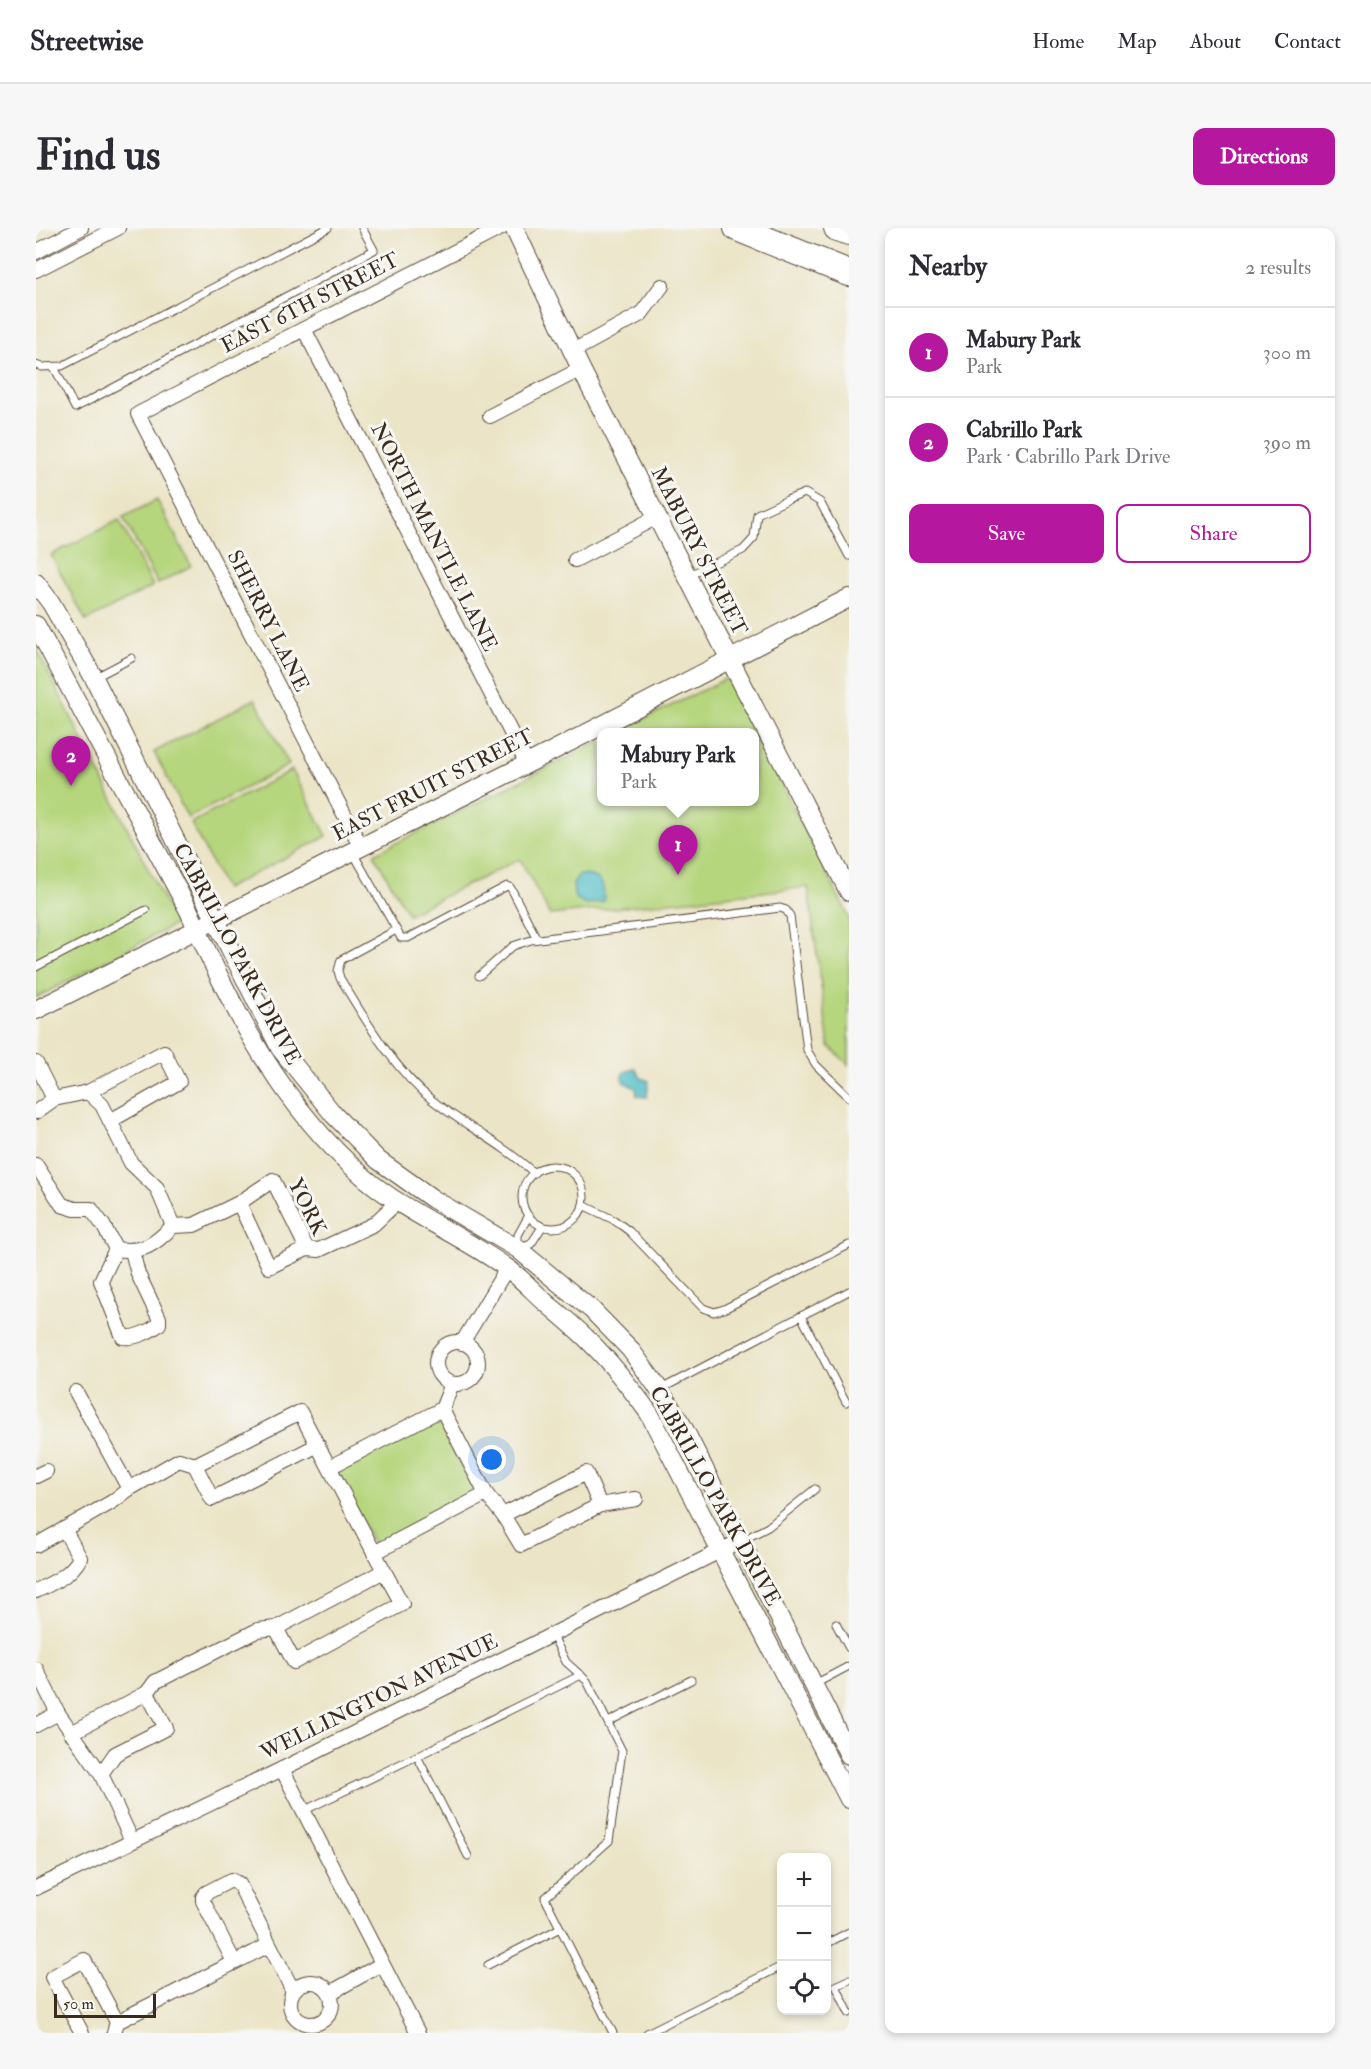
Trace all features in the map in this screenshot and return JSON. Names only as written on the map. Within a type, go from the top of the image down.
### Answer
[{"type":"highway","points":[[737,228],[849,273]]},
{"type":"highway","points":[[837,228],[849,232]]},
{"type":"street","points":[[36,252],[90,234],[118,228]]},
{"type":"street","name":"EAST 6TH STREET","points":[[138,414],[501,228]]},
{"type":"street","name":"MABURY STREET","points":[[514,228],[581,369],[849,892]]},
{"type":"street","points":[[36,270],[90,234]]},
{"type":"street","points":[[573,351],[641,314],[662,286]]},
{"type":"street","name":"NORTH MANTLE LANE","points":[[304,329],[527,764]]},
{"type":"street","points":[[490,416],[581,369]]},
{"type":"street","name":"SHERRY LANE","points":[[138,414],[356,849]]},
{"type":"street","points":[[575,560],[657,517]]},
{"type":"street","name":"CABRILLO PARK DRIVE","points":[[36,582],[51,603],[94,678],[280,1048],[334,1115],[378,1160],[433,1200],[518,1249],[592,1310],[630,1349],[682,1425],[849,1755]]},
{"type":"street","name":"EAST FRUIT STREET","points":[[598,728],[849,598]]},
{"type":"street","name":"CABRILLO PARK DRIVE","points":[[36,625],[72,690],[257,1049],[290,1098],[325,1140],[366,1178],[397,1202],[507,1268],[588,1340],[621,1375],[649,1413],[849,1799]]},
{"type":"street","points":[[72,690],[94,678]]},
{"type":"street","name":"EAST FRUIT STREET","points":[[36,1010],[597,728]]},
{"type":"street","points":[[36,1112],[54,1099],[88,1092],[164,1052],[179,1082],[110,1121]]},
{"type":"street","points":[[36,1063],[54,1099]]},
{"type":"street","points":[[88,1092],[102,1105],[131,1163],[157,1188],[173,1226]]},
{"type":"street","points":[[36,1165],[62,1205],[75,1209],[91,1209],[104,1225],[116,1250],[101,1281],[123,1337],[130,1338],[159,1324],[159,1318],[138,1274],[132,1251]]},
{"type":"street","name":"YORK","points":[[116,1250],[143,1249],[158,1240],[173,1226],[194,1225],[239,1203],[273,1180],[307,1249],[269,1268],[239,1203]]},
{"type":"street","points":[[307,1249],[319,1250],[374,1224],[397,1202]]},
{"type":"street","points":[[462,1343],[507,1268]]},
{"type":"street","points":[[462,1343],[474,1352],[476,1372],[466,1382],[452,1384],[446,1381],[438,1371],[437,1358],[444,1347],[462,1343]]},
{"type":"street","points":[[330,1467],[442,1409],[452,1384]]},
{"type":"street","points":[[76,1392],[129,1489]]},
{"type":"street","points":[[442,1409],[486,1494],[522,1545],[600,1505],[636,1499]]},
{"type":"street","points":[[195,1466],[300,1412],[402,1604],[294,1662],[276,1628]]},
{"type":"street","points":[[36,1545],[112,1502],[129,1489],[179,1460],[195,1466],[212,1499],[318,1445]]},
{"type":"street","points":[[503,1515],[586,1473],[600,1505]]},
{"type":"street","points":[[374,1553],[486,1494]]},
{"type":"street","points":[[36,1591],[66,1576],[74,1569],[80,1558],[64,1529]]},
{"type":"street","name":"WELLINGTON AVENUE","points":[[36,1888],[282,1769],[740,1541]]},
{"type":"street","points":[[71,1733],[147,1692],[155,1682],[258,1630],[276,1628],[384,1571]]},
{"type":"street","points":[[36,1669],[58,1713],[101,1774],[132,1841]]},
{"type":"street","points":[[101,1774],[115,1754],[166,1728],[147,1692]]},
{"type":"street","points":[[36,1725],[58,1713]]},
{"type":"street","points":[[282,1769],[418,2033]]},
{"type":"street","points":[[234,1962],[203,1901],[206,1893],[231,1880],[239,1884],[293,1991]]},
{"type":"street","points":[[82,2033],[52,1977],[84,1960],[116,2027],[268,1945]]},
{"type":"street","points":[[330,1993],[382,1964]]},
{"type":"street","points":[[313,1982],[326,1987],[330,1993],[332,2007],[314,2028],[294,2015],[290,2002],[293,1991],[300,1984],[313,1982]]},
{"type":"lane","points":[[38,368],[62,366],[328,228]]},
{"type":"lane","points":[[54,367],[75,408],[374,250],[362,228]]},
{"type":"lane","points":[[687,576],[743,550],[754,538],[757,514],[805,494],[820,502],[849,556]]},
{"type":"lane","points":[[94,678],[132,658]]},
{"type":"lane","points":[[356,849],[401,938],[408,938],[507,886],[513,892],[537,939]]},
{"type":"lane","points":[[479,976],[513,946],[537,939],[780,908],[786,910],[790,916],[807,1050],[816,1065],[849,1096]]},
{"type":"lane","points":[[36,967],[146,910]]},
{"type":"lane","points":[[396,930],[341,960],[338,971],[340,978],[389,1054],[431,1099],[497,1143],[534,1173]]},
{"type":"lane","points":[[561,1167],[577,1177],[582,1186],[584,1205],[572,1222],[552,1229],[542,1227],[528,1217],[521,1198],[527,1180],[534,1173],[542,1168],[561,1167]]},
{"type":"lane","points":[[584,1205],[614,1220],[629,1231],[703,1308],[714,1312],[724,1310],[849,1245]]},
{"type":"lane","points":[[528,1217],[518,1235],[518,1249],[531,1244],[542,1227]]},
{"type":"lane","points":[[659,1390],[849,1291]]},
{"type":"lane","points":[[801,1316],[846,1402]]},
{"type":"lane","points":[[740,1541],[768,1527],[815,1489]]},
{"type":"lane","points":[[836,1623],[849,1648]]},
{"type":"lane","points":[[552,1634],[566,1662],[587,1681],[622,1751],[609,1841],[544,1898],[613,2033]]},
{"type":"lane","points":[[813,1685],[849,1666]]},
{"type":"lane","points":[[303,1811],[581,1675]]},
{"type":"lane","points":[[608,1722],[691,1680]]},
{"type":"lane","points":[[417,1756],[468,1856]]},
{"type":"lane","points":[[488,1965],[560,1928]]},
{"type":"lane","points":[[831,1941],[849,1932]]},
{"type":"lane","points":[[647,2033],[777,1968]]},
{"type":"lane","points":[[849,1980],[836,1986],[849,2013]]},
{"type":"green space","points":[[157,500],[191,566],[158,584],[123,517]]},
{"type":"green space","points":[[119,520],[153,586],[86,621],[51,555]]},
{"type":"green space","points":[[36,648],[176,924],[36,998]]},
{"type":"green space","points":[[727,678],[753,728],[626,728]]},
{"type":"green space","points":[[255,699],[289,765],[188,818],[154,752]]},
{"type":"green space","points":[[759,741],[849,917],[849,1065],[829,1046],[808,887],[550,915],[520,859],[408,914],[374,854],[597,743],[597,806],[759,806]]},
{"type":"green space","points":[[292,770],[327,836],[225,889],[191,823]]},
{"type":"green space","points":[[436,1417],[475,1493],[375,1547],[335,1469]]},
{"type":"water","points":[[579,875],[592,876],[600,880],[604,901],[584,903],[574,896],[573,884]]},
{"type":"water","points":[[635,1068],[641,1078],[649,1081],[647,1097],[637,1096],[636,1088],[623,1082],[623,1073]]},
{"type":"place","name":"Cabrillo Park","points":[[71,786]]},
{"type":"place","name":"Mabury Park","points":[[678,875]]}]
